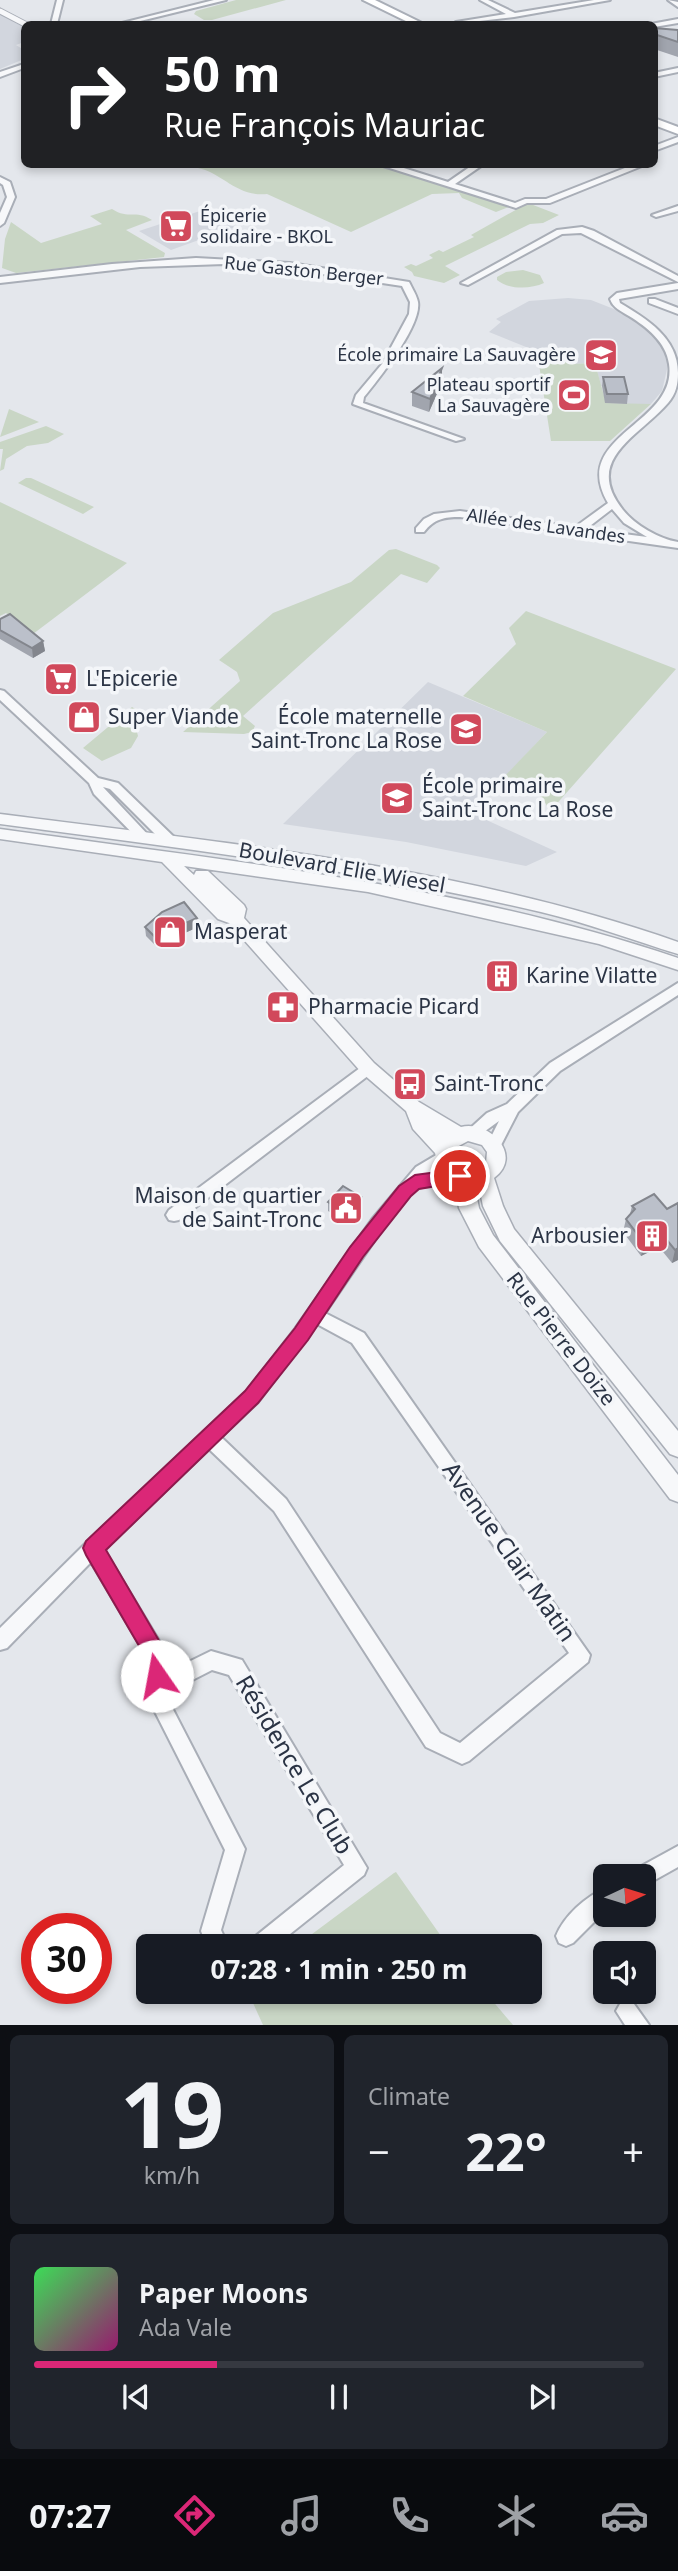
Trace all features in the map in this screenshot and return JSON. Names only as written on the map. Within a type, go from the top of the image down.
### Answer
[{"type":"main road","points":[[368,0],[413,21]]},
{"type":"main road","points":[[658,123],[678,131]]},
{"type":"street","points":[[55,21],[60,0]]},
{"type":"street","points":[[134,21],[223,0]]},
{"type":"street","points":[[483,0],[514,15]]},
{"type":"street","points":[[475,21],[607,0]]},
{"type":"street","points":[[671,0],[678,5]]},
{"type":"street","points":[[0,11],[21,22]]},
{"type":"street","points":[[658,24],[678,21]]},
{"type":"street","points":[[0,75],[21,67]]},
{"type":"street","points":[[658,74],[678,70]]},
{"type":"street","points":[[658,147],[678,139]]},
{"type":"street","points":[[395,168],[516,206],[525,201],[547,201],[633,169]]},
{"type":"street","points":[[449,185],[474,168]]},
{"type":"street","points":[[0,179],[7,184],[11,197],[0,223]]},
{"type":"street","points":[[656,215],[678,208]]},
{"type":"street","points":[[465,283],[560,232],[582,230],[678,279]]},
{"type":"street","name":"Rue Gaston Berger","points":[[0,279],[171,261],[215,261],[285,266],[406,284],[414,302],[413,314],[386,365],[359,397],[358,404],[459,439]]},
{"type":"street","points":[[666,543],[628,521],[614,505],[603,477],[610,453],[664,402],[672,389],[676,366],[666,341],[649,324],[616,304],[614,299],[626,293],[678,286]]},
{"type":"street","points":[[652,301],[678,311]]},
{"type":"street","points":[[578,530],[614,505]]},
{"type":"street","name":"Allée des Lavandes","points":[[420,530],[425,523],[438,515],[460,514],[678,545]]},
{"type":"street","points":[[0,694],[94,781],[98,791],[145,838]]},
{"type":"street","points":[[94,781],[114,786],[223,915],[235,919],[368,1068],[413,1107],[466,1134],[488,1139],[494,1145],[497,1162],[484,1176],[415,1182]]},
{"type":"street","name":"Boulevard Elie Wiesel","points":[[0,819],[145,838],[187,860],[368,886],[601,938],[678,964]]},
{"type":"street","name":"Boulevard Elie Wiesel","points":[[0,834],[300,858],[489,894],[615,926],[678,948]]},
{"type":"street","points":[[187,860],[238,909],[235,919]]},
{"type":"street","points":[[461,1176],[446,1165],[444,1153],[447,1143],[512,1108],[555,1067],[678,988]]},
{"type":"street","points":[[174,1215],[368,1068]]},
{"type":"street","points":[[413,1107],[420,1124],[444,1153]]},
{"type":"street","points":[[494,1145],[512,1108]]},
{"type":"street","points":[[0,1641],[93,1548],[252,1397],[379,1223],[415,1182],[421,1171],[444,1153]]},
{"type":"street","name":"Rue Pierre Doize","points":[[461,1176],[469,1208],[486,1241],[678,1492]]},
{"type":"street","name":"Rue Pierre Doize","points":[[484,1176],[493,1206],[507,1235],[678,1447]]},
{"type":"street","name":"Avenue Clair Matin","points":[[210,1438],[280,1505],[433,1740],[462,1754],[581,1655],[358,1338],[314,1315]]},
{"type":"street","points":[[93,1548],[160,1661],[153,1690],[235,1849],[211,1931],[212,1934]]},
{"type":"street","name":"Résidence Le Club","points":[[153,1690],[211,1660],[234,1667],[357,1868],[274,1934]]},
{"type":"street","points":[[656,1869],[678,1856]]},
{"type":"street","points":[[566,1936],[593,1906]]},
{"type":"shaded area","points":[[0,12],[21,24],[21,43],[16,45],[21,48],[21,60],[0,69]]},
{"type":"shaded area","points":[[200,211],[235,227],[171,250],[139,231]]},
{"type":"shaded area","points":[[568,298],[591,300],[619,311],[636,321],[655,338],[664,350],[668,365],[662,391],[651,404],[627,404],[623,386],[601,386],[595,363],[569,364],[567,358],[538,358],[536,351],[489,332],[501,322],[496,319],[529,301]]},
{"type":"shaded area","name":"École primaire Saint-Tronc La Rose","points":[[428,682],[547,732],[471,813],[557,852],[526,866],[406,842],[283,824]]},
{"type":"green space","points":[[236,0],[286,0],[212,20],[204,20],[194,14],[196,11]]},
{"type":"green space","points":[[198,168],[388,168],[511,206],[496,212],[462,198],[459,193],[432,194],[351,232],[267,194],[247,192]]},
{"type":"green space","points":[[528,203],[559,215],[543,223],[530,224],[445,266],[460,275],[444,283],[414,276],[404,267],[411,264],[416,266],[433,258],[429,255],[439,250],[443,252],[474,237],[471,235]]},
{"type":"green space","points":[[112,209],[152,220],[126,230],[165,253],[164,257],[16,273],[2,268],[5,239],[11,222],[41,243],[102,224],[90,216]]},
{"type":"green space","points":[[523,270],[540,275],[544,283],[520,288],[497,280],[497,277],[506,272]]},
{"type":"green space","name":"Plateau sportif La Sauvagère","points":[[538,358],[567,358],[569,364],[595,363],[606,403],[651,404],[610,441],[551,441]]},
{"type":"green space","points":[[9,409],[39,422],[0,437]]},
{"type":"green space","points":[[46,426],[64,434],[48,443],[27,446],[6,459],[4,469],[0,471],[3,449],[0,449],[0,442]]},
{"type":"green space","points":[[26,478],[94,507],[83,514],[18,483]]},
{"type":"green space","points":[[0,502],[127,563],[33,634],[6,613],[0,616]]},
{"type":"green space","points":[[396,549],[440,568],[427,583],[401,574],[243,716],[255,726],[252,732],[183,732],[240,681],[237,672],[219,660],[273,613],[351,582],[389,550]]},
{"type":"green space","points":[[526,611],[676,669],[553,808],[547,806],[542,797],[499,782],[547,732],[463,696],[516,644],[509,628]]},
{"type":"green space","points":[[132,707],[139,711],[135,724],[138,736],[131,748],[102,761],[83,748]]},
{"type":"green space","points":[[396,1872],[440,1934],[312,1934]]},
{"type":"green space","points":[[253,2004],[495,2004],[513,2025],[263,2025]]},
{"type":"building","points":[[658,28],[678,30],[678,42],[658,35]]},
{"type":"building","points":[[442,368],[430,399],[412,392]]},
{"type":"building","points":[[603,377],[624,377],[628,394],[607,394]]},
{"type":"building","points":[[10,614],[43,641],[32,648],[0,630],[0,619]]},
{"type":"building","points":[[184,902],[197,918],[155,937],[145,927],[162,912]]},
{"type":"building","points":[[343,1186],[361,1197],[346,1213],[328,1202]]},
{"type":"building","name":"Arbousier","points":[[654,1194],[667,1209],[678,1203],[678,1248],[675,1250],[662,1234],[644,1243],[626,1219],[635,1209],[632,1206]]},
{"type":"place","name":"Épicerie solidaire - BKOL","points":[[176,226]]},
{"type":"place","name":"École primaire La Sauvagère","points":[[601,355]]},
{"type":"place","name":"Plateau sportif La Sauvagère","points":[[574,395]]},
{"type":"place","name":"L'Epicerie","points":[[61,679]]},
{"type":"place","name":"Super Viande","points":[[84,717]]},
{"type":"place","name":"École maternelle Saint-Tronc La Rose","points":[[466,729]]},
{"type":"place","name":"École primaire Saint-Tronc La Rose","points":[[397,798]]},
{"type":"place","name":"Masperat","points":[[170,932]]},
{"type":"place","name":"Karine Vilatte","points":[[502,976]]},
{"type":"place","name":"Pharmacie Picard","points":[[283,1007]]},
{"type":"place","name":"Saint-Tronc","points":[[410,1084]]},
{"type":"place","name":"Maison de quartier de Saint-Tronc","points":[[346,1208]]},
{"type":"place","name":"Arbousier","points":[[652,1236]]},
{"type":"route","points":[[157,1676],[160,1661],[93,1548],[252,1397],[301,1334],[357,1252],[405,1191],[415,1182],[460,1176]]}]
